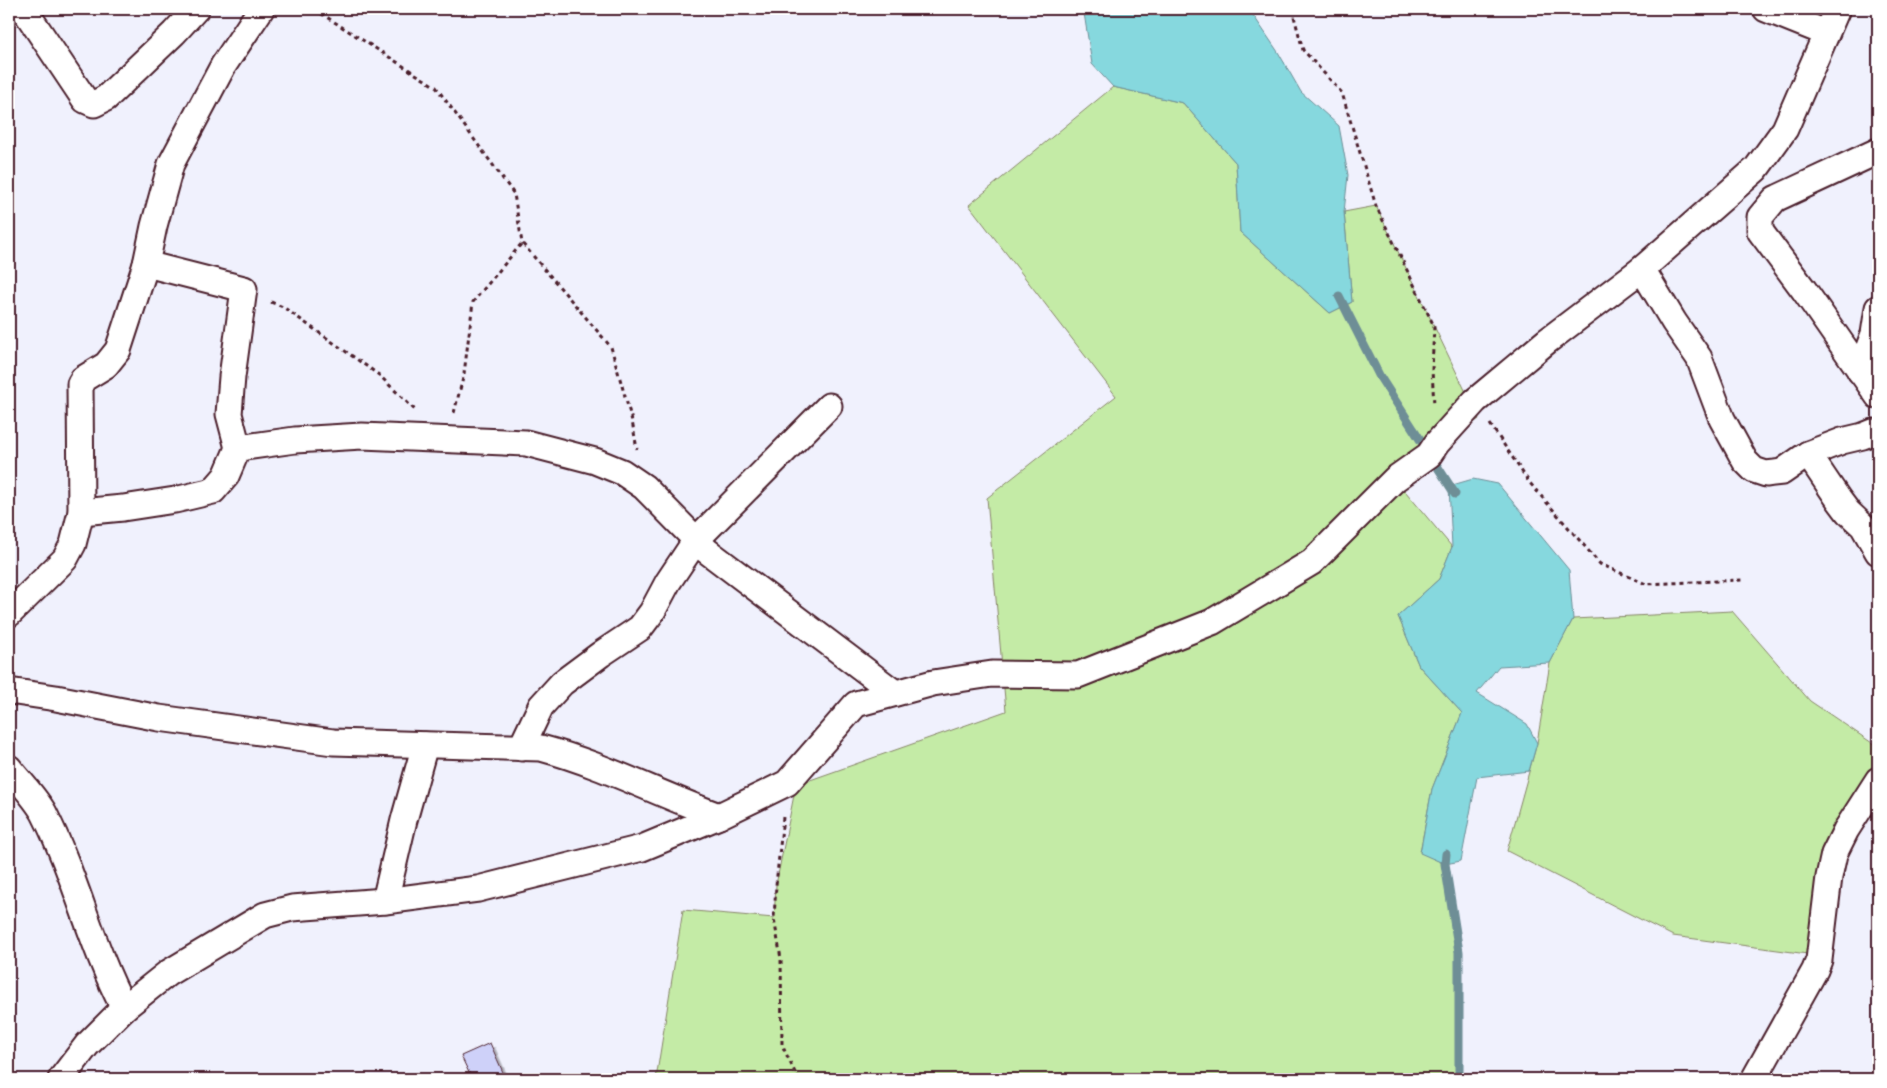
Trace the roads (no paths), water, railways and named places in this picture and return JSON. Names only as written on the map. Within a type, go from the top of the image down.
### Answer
[{"type":"street","points":[[24,9],[85,100],[94,104],[106,98],[174,34],[196,9]]},
{"type":"street","points":[[9,614],[65,559],[73,544],[82,512],[80,384],[83,379],[106,365],[118,350],[146,264],[171,164],[223,66],[260,9]]},
{"type":"street","points":[[1766,9],[1826,33]]},
{"type":"street","points":[[61,1079],[87,1046],[124,1008],[168,973],[265,915],[292,908],[385,901],[478,889],[642,848],[719,816],[787,783],[856,704],[933,683],[992,674],[1078,675],[1212,622],[1312,562],[1395,479],[1429,455],[1436,443],[1475,401],[1547,341],[1642,270],[1756,169],[1785,129],[1837,9]]},
{"type":"street","points":[[1878,151],[1775,199],[1760,217],[1760,231],[1878,396]]},
{"type":"street","points":[[82,512],[175,500],[213,491],[226,476],[238,448],[229,414],[244,289],[146,264]]},
{"type":"street","points":[[1642,270],[1699,358],[1722,419],[1745,461],[1754,470],[1766,474],[1782,472],[1808,454],[1842,441],[1873,432],[1878,433]]},
{"type":"street","points":[[1860,371],[1874,334],[1878,308]]},
{"type":"street","points":[[521,748],[542,706],[562,683],[640,628],[696,540],[829,406]]},
{"type":"street","points":[[238,448],[295,440],[362,436],[526,443],[595,462],[622,472],[644,486],[707,551],[895,693]]},
{"type":"street","points":[[1808,454],[1839,500],[1862,526],[1878,552]]},
{"type":"street","points":[[9,691],[159,718],[333,742],[541,748],[567,755],[625,776],[678,801],[719,816]]},
{"type":"street","points":[[385,901],[404,820],[425,745]]},
{"type":"street","points":[[9,768],[43,811],[61,852],[109,980],[124,1008]]},
{"type":"street","points":[[1754,1079],[1816,970],[1834,854],[1846,830],[1878,780]]},
{"type":"water","points":[[1082,9],[1249,9],[1278,52],[1301,92],[1339,126],[1348,175],[1344,212],[1352,302],[1330,313],[1240,232],[1236,163],[1183,103],[1113,87],[1092,64]]},
{"type":"water","points":[[1473,479],[1498,484],[1569,570],[1573,619],[1550,663],[1499,666],[1477,693],[1527,724],[1537,743],[1529,771],[1477,777],[1461,861],[1445,864],[1420,853],[1432,789],[1462,713],[1419,666],[1398,616],[1439,579],[1452,547],[1449,486]]},
{"type":"waterway","points":[[1339,296],[1380,377],[1455,494]]},
{"type":"waterway","points":[[1446,854],[1445,864],[1459,952],[1459,1079]]}]
